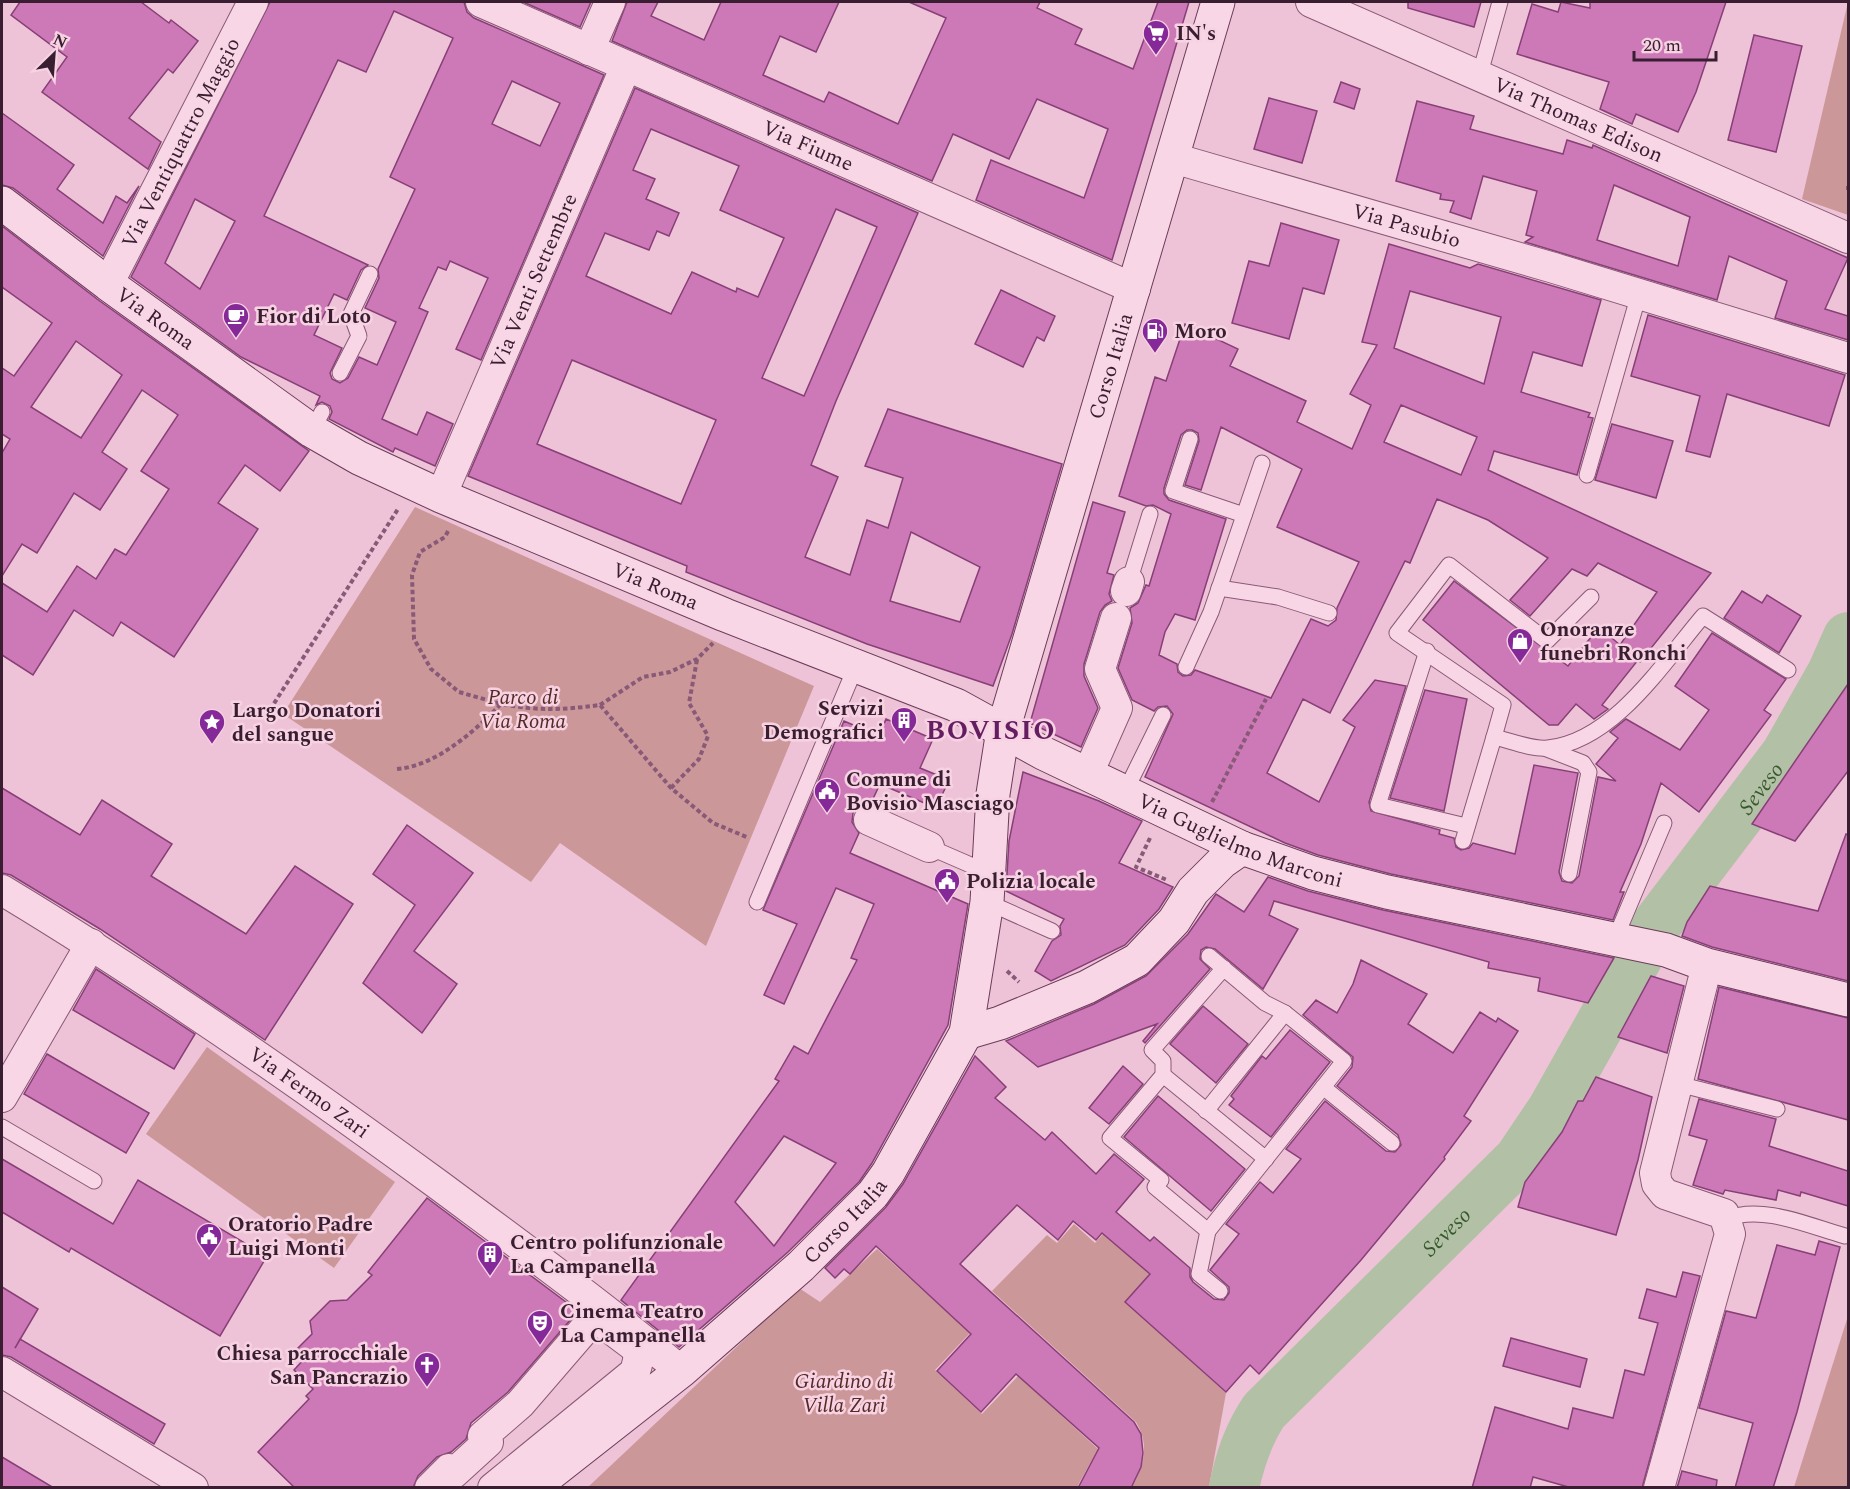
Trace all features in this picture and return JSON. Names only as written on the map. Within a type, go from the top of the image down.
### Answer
[{"type":"street","name":"Via Ventiquattro Maggio","points":[[108,284],[253,2]]},
{"type":"street","name":"Via Fiume","points":[[481,2],[1135,289]]},
{"type":"street","points":[[589,50],[610,2]]},
{"type":"street","name":"Corso Italia","points":[[532,1488],[681,1371],[801,1266],[873,1194],[909,1138],[966,1033],[988,888],[993,794],[1003,730],[1019,669],[1058,565],[1218,2]]},
{"type":"street","name":"Via Thomas Edison","points":[[1311,2],[1848,238]]},
{"type":"street","name":"Via Venti Settembre","points":[[439,495],[626,66]]},
{"type":"street","name":"Via Pasubio","points":[[1173,158],[1639,294],[1848,358]]},
{"type":"street","name":"Via Roma","points":[[2,203],[108,284],[317,421],[359,458],[439,495],[725,615],[956,705],[1003,730]]},
{"type":"street","points":[[1094,760],[1117,708],[1100,669],[1122,594]]},
{"type":"street","name":"Via Guglielmo Marconi","points":[[1003,730],[1043,753],[1242,848],[1313,873],[1359,878],[1449,898],[1666,950],[1707,965],[1848,1000]]},
{"type":"street","points":[[869,820],[929,847]]},
{"type":"street","points":[[966,1033],[1028,1012],[1101,980],[1137,960],[1180,927],[1193,891],[1222,862],[1242,848]]},
{"type":"street","name":"Via Fermo Zari","points":[[2,890],[91,944],[276,1068],[606,1309],[681,1371]]},
{"type":"street","points":[[2,1097],[91,944]]},
{"type":"street","points":[[979,959],[985,976],[1005,1003],[1028,1012]]},
{"type":"street","points":[[1659,1488],[1731,1234],[1726,1219],[1715,1210],[1665,1194],[1657,1184],[1656,1173],[1707,965]]},
{"type":"street","points":[[430,1488],[449,1469],[454,1473],[488,1442],[483,1436],[520,1404],[595,1317],[635,1347],[639,1357],[635,1372],[493,1488]]},
{"type":"street","points":[[2,1372],[193,1488]]},
{"type":"lane","points":[[1479,77],[1500,2]]},
{"type":"lane","points":[[340,373],[358,336],[351,314],[370,274]]},
{"type":"lane","points":[[1587,475],[1639,294]]},
{"type":"lane","points":[[1190,439],[1173,491],[1244,515]]},
{"type":"lane","points":[[1186,667],[1219,588],[1262,463]]},
{"type":"lane","points":[[1122,594],[1150,514]]},
{"type":"lane","points":[[1426,651],[1376,813],[1464,833],[1503,705],[1426,651],[1397,633],[1449,565],[1547,641],[1591,597]]},
{"type":"lane","points":[[1219,588],[1278,597],[1329,613]]},
{"type":"lane","points":[[1547,749],[1589,736],[1622,711],[1703,616],[1788,670]]},
{"type":"lane","points":[[757,902],[856,666]]},
{"type":"lane","name":"Via Guglielmo Marconi","points":[[1125,792],[1163,715]]},
{"type":"lane","points":[[1494,737],[1547,749],[1583,763],[1589,772],[1569,874]]},
{"type":"lane","points":[[1619,940],[1629,906],[1664,823]]},
{"type":"lane","points":[[929,847],[1052,931]]},
{"type":"lane","points":[[1209,956],[1265,1004],[1285,1013],[1344,1061],[1208,1231],[1199,1274],[1220,1291]]},
{"type":"lane","points":[[1208,1231],[1155,1187],[1161,1180],[1110,1138],[1163,1075],[1163,1061],[1152,1050],[1224,968]]},
{"type":"lane","points":[[1206,1112],[1285,1013]]},
{"type":"lane","points":[[1163,1075],[1266,1159]]},
{"type":"lane","points":[[1678,1084],[1778,1109]]},
{"type":"lane","points":[[1323,1087],[1392,1143]]},
{"type":"lane","points":[[2,1127],[94,1181]]},
{"type":"lane","points":[[1726,1219],[1739,1213],[1758,1213],[1845,1236]]},
{"type":"path","points":[[439,495],[445,537],[420,552],[412,575],[414,639],[431,669],[459,692],[501,704],[535,710],[559,711],[600,705],[643,678],[670,672],[697,659],[714,642],[725,615]]},
{"type":"path","points":[[266,716],[439,495]]},
{"type":"path","points":[[671,788],[699,759],[708,736],[689,703],[697,659]]},
{"type":"path","points":[[1199,827],[1266,699]]},
{"type":"path","points":[[397,769],[412,768],[477,729],[501,704]]},
{"type":"path","points":[[600,705],[671,788],[713,823],[749,838]]},
{"type":"path","name":"Via Guglielmo Marconi","points":[[1150,836],[1136,867],[1193,891]]},
{"type":"green space","points":[[1848,2],[1848,215],[1802,199]]},
{"type":"green space","name":"Parco di Via Roma","points":[[415,507],[814,686],[706,946],[560,843],[531,882],[283,714]]},
{"type":"green space","points":[[207,1047],[395,1182],[334,1268],[146,1134]]},
{"type":"green space","points":[[1074,1224],[1095,1243],[1103,1234],[1150,1274],[1125,1302],[1226,1393],[1209,1487],[1132,1487],[1140,1471],[1144,1455],[1143,1439],[1136,1422],[992,1291],[1047,1235],[1057,1243]]},
{"type":"green space","name":"Giardino di Villa Zari","points":[[877,1249],[970,1333],[935,1370],[982,1414],[1018,1376],[1098,1449],[1077,1487],[587,1488],[799,1288],[820,1302]]},
{"type":"green space","points":[[1848,1316],[1848,1487],[1794,1487]]},
{"type":"building","points":[[20,2],[141,2],[169,23],[171,20],[198,41],[173,73],[168,69],[129,118],[161,142],[148,169],[42,92],[67,57],[11,15]]},
{"type":"building","points":[[270,2],[464,2],[467,12],[474,18],[604,75],[481,360],[456,349],[488,278],[450,261],[446,270],[438,267],[419,308],[428,312],[382,419],[417,435],[427,412],[453,424],[435,466],[395,448],[393,452],[329,419],[332,412],[330,406],[322,402],[316,405],[320,396],[241,357],[131,277]],"holes":[[[394,11],[453,38],[390,177],[415,189],[378,269],[379,278],[365,308],[396,322],[377,365],[359,357],[348,378],[340,383],[332,379],[330,373],[342,348],[314,335],[334,294],[347,300],[361,270],[368,265],[264,216],[338,60],[366,72]],[[512,81],[560,103],[540,146],[492,124]],[[195,199],[235,221],[200,289],[165,263]]]},
{"type":"building","points":[[523,2],[591,2],[580,27]]},
{"type":"building","points":[[627,2],[658,2],[651,16],[704,40],[721,2],[839,2],[816,52],[780,36],[763,75],[824,102],[829,92],[898,124],[946,18],[909,2],[1040,2],[1037,8],[1082,29],[1075,44],[1133,69],[1158,2],[1189,2],[1112,260],[976,200],[991,160],[1084,198],[1108,129],[1037,99],[1009,159],[953,134],[932,181],[612,41]]},
{"type":"building","points":[[1408,2],[1481,2],[1474,27],[1408,8]]},
{"type":"building","points":[[1561,2],[1590,8],[1590,2],[1726,2],[1696,92],[1678,132],[1636,114],[1632,124],[1600,109],[1609,82],[1517,54],[1532,4],[1558,12]]},
{"type":"building","points":[[1754,35],[1802,46],[1776,152],[1728,140]]},
{"type":"building","points":[[1341,82],[1360,89],[1354,109],[1334,102]]},
{"type":"building","points":[[635,88],[918,213],[836,401],[811,465],[838,477],[805,557],[850,575],[867,520],[888,528],[903,478],[865,466],[888,409],[1062,464],[1012,634],[993,686],[867,644],[686,572],[687,566],[468,476]],"holes":[[[651,129],[739,166],[720,210],[784,238],[758,297],[737,288],[736,292],[692,272],[671,314],[586,276],[605,233],[649,250],[657,231],[669,236],[679,213],[646,199],[655,179],[633,170]],[[836,209],[877,227],[804,396],[762,378]],[[572,360],[716,420],[681,504],[537,444]],[[911,532],[980,567],[960,622],[890,601]]]},
{"type":"building","points":[[1269,98],[1317,111],[1302,163],[1254,149]]},
{"type":"building","points":[[1417,101],[1474,116],[1470,129],[1563,154],[1567,140],[1592,148],[1593,145],[1848,258],[1825,309],[1848,316],[1848,340],[1775,318],[1787,281],[1729,256],[1717,300],[1525,242],[1533,237],[1526,235],[1537,191],[1483,176],[1471,219],[1450,212],[1454,201],[1440,199],[1441,194],[1396,181]],"holes":[[[1614,185],[1690,217],[1678,266],[1597,240]]]},
{"type":"building","points":[[2,113],[74,165],[57,189],[103,223],[116,196],[127,203],[139,186],[103,256],[13,188],[2,185]]},
{"type":"building","points":[[1281,223],[1339,240],[1324,294],[1303,288],[1289,339],[1232,323],[1249,261],[1269,266]]},
{"type":"building","points":[[2,226],[97,299],[309,451],[280,491],[245,465],[218,503],[258,529],[174,657],[121,622],[113,636],[74,610],[33,675],[2,655],[2,583],[47,612],[77,566],[96,579],[115,549],[126,555],[169,489],[141,471],[178,415],[142,390],[102,452],[127,469],[100,510],[74,493],[37,553],[22,544],[2,576],[2,453],[10,439],[2,434],[2,368],[14,376],[52,323],[2,287]],"holes":[[[76,341],[122,375],[81,438],[31,407]]]},
{"type":"building","points":[[1389,244],[1470,268],[1478,264],[1601,300],[1582,366],[1533,352],[1521,392],[1590,413],[1588,417],[1593,418],[1577,475],[1494,451],[1488,470],[1711,573],[1640,662],[1638,660],[1602,705],[1608,709],[1594,719],[1576,704],[1558,725],[1549,725],[1423,620],[1454,581],[1568,666],[1599,627],[1620,645],[1657,592],[1598,563],[1587,576],[1572,569],[1530,616],[1510,600],[1548,558],[1488,520],[1437,499],[1410,563],[1405,561],[1330,713],[1303,699],[1267,773],[1319,802],[1355,727],[1343,720],[1375,680],[1406,686],[1369,802],[1371,811],[1440,830],[1439,834],[1454,838],[1456,847],[1461,850],[1469,848],[1473,843],[1515,854],[1534,765],[1578,773],[1559,872],[1562,881],[1572,883],[1579,876],[1598,777],[1616,781],[1596,764],[1618,738],[1610,732],[1626,719],[1680,750],[1709,710],[1675,686],[1712,633],[1786,679],[1764,710],[1771,715],[1699,812],[1661,783],[1641,844],[1620,892],[1624,892],[1613,920],[1391,874],[1318,855],[1285,843],[1145,777],[1173,714],[1167,706],[1158,707],[1154,711],[1132,700],[1118,668],[1132,623],[1130,608],[1138,603],[1146,585],[1149,586],[1171,514],[1153,505],[1146,506],[1119,496],[1155,377],[1166,381],[1185,324],[1238,349],[1230,366],[1306,401],[1297,422],[1352,449],[1371,405],[1350,394],[1377,345],[1362,342]],"holes":[[[1410,291],[1501,317],[1484,384],[1394,348]],[[1401,405],[1477,437],[1461,475],[1384,442]],[[1221,427],[1302,469],[1277,527],[1359,562],[1337,608],[1336,620],[1328,626],[1311,619],[1271,698],[1195,670],[1191,675],[1183,676],[1178,672],[1177,664],[1159,655],[1165,632],[1175,614],[1195,620],[1226,519],[1169,500],[1164,494],[1181,435],[1187,430],[1198,433],[1199,441],[1185,485],[1201,490]]]},
{"type":"building","points":[[1001,290],[1055,316],[1044,341],[1037,337],[1023,367],[975,344]]},
{"type":"building","points":[[1648,315],[1845,375],[1829,426],[1727,394],[1710,457],[1686,451],[1700,396],[1631,376]]},
{"type":"building","points":[[1612,424],[1673,441],[1656,498],[1595,480]]},
{"type":"building","points":[[1093,502],[1125,512],[1107,573],[1114,575],[1109,594],[1112,601],[1100,612],[1084,664],[1084,676],[1098,708],[1081,747],[1030,723]]},
{"type":"building","points":[[1742,591],[1762,603],[1767,595],[1801,616],[1779,653],[1724,618]]},
{"type":"building","points":[[1848,684],[1848,771],[1795,841],[1752,824]]},
{"type":"building","points":[[1425,690],[1467,699],[1444,811],[1390,798]]},
{"type":"building","points":[[886,719],[933,739],[920,768],[949,780],[936,808],[880,784],[871,803],[859,806],[853,813],[852,822],[859,833],[850,853],[968,904],[948,1025],[872,1163],[859,1182],[788,1252],[679,1347],[621,1300],[779,1081],[775,1079],[794,1046],[808,1054],[857,960],[851,958],[874,904],[836,888],[784,1004],[764,995],[797,924],[763,910],[844,721],[879,736]],"holes":[[[784,1136],[836,1163],[774,1246],[735,1202]]]},
{"type":"building","points":[[1023,772],[1099,801],[1142,821],[1119,863],[1173,887],[1159,909],[1125,945],[1051,981],[1035,971],[1052,941],[1061,935],[1060,926],[1064,919],[1006,891],[1009,841]]},
{"type":"building","points":[[2,788],[80,835],[102,800],[172,844],[151,876],[246,934],[295,866],[353,904],[265,1040],[100,929],[11,875],[2,873]]},
{"type":"building","points":[[407,825],[473,873],[414,951],[457,984],[422,1033],[363,983],[415,905],[373,874]]},
{"type":"building","points":[[1846,834],[1848,835],[1848,981],[1712,947],[1682,936],[1687,922],[1710,886],[1818,911]]},
{"type":"building","points":[[1268,877],[1308,891],[1383,910],[1614,958],[1588,1003],[1538,991],[1540,978],[1488,968],[1489,962],[1274,901],[1269,915],[1298,929],[1263,989],[1215,949],[1206,947],[1201,950],[1200,959],[1210,969],[1145,1043],[1143,1041],[1157,1024],[1038,1067],[1006,1041],[1094,1004],[1146,976],[1188,934],[1216,894],[1244,912]]},
{"type":"building","points":[[1361,960],[1427,994],[1408,1024],[1453,1053],[1480,1012],[1496,1022],[1498,1018],[1518,1031],[1464,1116],[1471,1121],[1444,1157],[1445,1159],[1361,1260],[1259,1374],[1250,1365],[1226,1392],[1125,1302],[1150,1274],[1102,1233],[1096,1240],[1073,1221],[1058,1240],[1017,1205],[960,1264],[1134,1422],[1141,1434],[1143,1453],[1141,1467],[1131,1488],[1078,1488],[1099,1448],[1016,1374],[981,1412],[937,1371],[971,1334],[876,1246],[850,1274],[844,1269],[835,1278],[825,1268],[886,1207],[903,1184],[975,1056],[1006,1087],[995,1098],[1045,1140],[1052,1132],[1096,1174],[1114,1154],[1144,1179],[1116,1212],[1150,1241],[1154,1237],[1190,1268],[1190,1277],[1193,1282],[1214,1299],[1224,1300],[1229,1293],[1229,1287],[1210,1270],[1239,1234],[1226,1224],[1260,1182],[1273,1193],[1301,1159],[1286,1149],[1325,1101],[1386,1151],[1395,1152],[1401,1145],[1398,1135],[1337,1086],[1352,1067],[1353,1057],[1303,1015],[1316,1000],[1337,1013],[1353,984]]},
{"type":"building","points":[[96,969],[195,1034],[174,1069],[73,1010]]},
{"type":"building","points":[[1651,976],[1684,986],[1667,1053],[1618,1037]]},
{"type":"building","points":[[1719,987],[1848,1018],[1848,1120],[1698,1079]]},
{"type":"building","points":[[1203,1006],[1248,1044],[1216,1083],[1170,1044]]},
{"type":"building","points":[[1290,1030],[1330,1062],[1271,1137],[1229,1105],[1234,1099],[1231,1096],[1262,1056],[1266,1059]]},
{"type":"building","points":[[47,1054],[149,1113],[126,1153],[24,1094]]},
{"type":"building","points":[[1123,1066],[1143,1084],[1109,1124],[1089,1108]]},
{"type":"building","points":[[1596,1077],[1652,1097],[1638,1160],[1616,1235],[1518,1207],[1525,1182],[1562,1132],[1578,1101],[1583,1101]]},
{"type":"building","points":[[1158,1096],[1245,1169],[1211,1211],[1124,1137]]},
{"type":"building","points":[[1699,1099],[1776,1119],[1769,1146],[1848,1171],[1848,1206],[1801,1192],[1800,1196],[1778,1190],[1776,1200],[1725,1190],[1723,1194],[1693,1185],[1707,1140],[1689,1135]]},
{"type":"building","points":[[2,1159],[113,1224],[138,1180],[267,1256],[220,1336],[71,1248],[69,1252],[2,1212]]},
{"type":"building","points":[[427,1198],[578,1311],[508,1392],[471,1423],[466,1439],[451,1452],[437,1457],[418,1476],[413,1488],[295,1488],[258,1452],[309,1399],[306,1396],[313,1389],[294,1370],[306,1357],[297,1349],[312,1334],[310,1321],[330,1301],[347,1300],[372,1275],[368,1272]]},
{"type":"building","points":[[1819,1241],[1840,1247],[1797,1412],[1773,1488],[1735,1488],[1753,1423],[1699,1408],[1726,1311],[1756,1318],[1777,1245],[1815,1255]]},
{"type":"building","points":[[1683,1272],[1700,1276],[1642,1488],[1572,1488],[1533,1477],[1530,1488],[1472,1488],[1495,1407],[1568,1429],[1573,1408],[1613,1418],[1625,1370],[1644,1375],[1658,1323],[1639,1318],[1647,1289],[1676,1297]]},
{"type":"building","points":[[2,1287],[38,1309],[20,1339],[165,1424],[154,1444],[11,1357],[2,1355]]},
{"type":"building","points":[[1511,1338],[1587,1359],[1580,1387],[1503,1366]]},
{"type":"building","points":[[2,1457],[54,1488],[2,1488]]},
{"type":"building","points":[[1682,1471],[1717,1480],[1716,1488],[1677,1488]]},
{"type":"waterway","name":"Seveso","points":[[1654,928],[1786,754],[1832,673],[1848,637]]},
{"type":"waterway","name":"Seveso","points":[[1234,1488],[1245,1448],[1264,1411],[1519,1159],[1552,1110],[1638,957]]},
{"type":"place","name":"IN's","points":[[1156,56]]},
{"type":"place","name":"Fior di Loto","points":[[236,339]]},
{"type":"place","name":"Moro","points":[[1155,354]]},
{"type":"place","name":"Onoranze funebri Ronchi","points":[[1520,664]]},
{"type":"place","name":"Servizi Demografici","points":[[904,743]]},
{"type":"place","name":"Largo Donatori del sangue","points":[[212,745]]},
{"type":"place","name":"Comune di Bovisio Masciago","points":[[827,814]]},
{"type":"place","name":"Polizia locale","points":[[947,904]]},
{"type":"place","name":"Oratorio Padre Luigi Monti","points":[[209,1259]]},
{"type":"place","name":"Centro polifunzionale La Campanella","points":[[490,1277]]},
{"type":"place","name":"Cinema Teatro La Campanella","points":[[540,1346]]},
{"type":"place","name":"Chiesa parrocchiale San Pancrazio","points":[[427,1388]]},
{"type":"district","name":"BOVISIO","points":[[991,730]]}]
